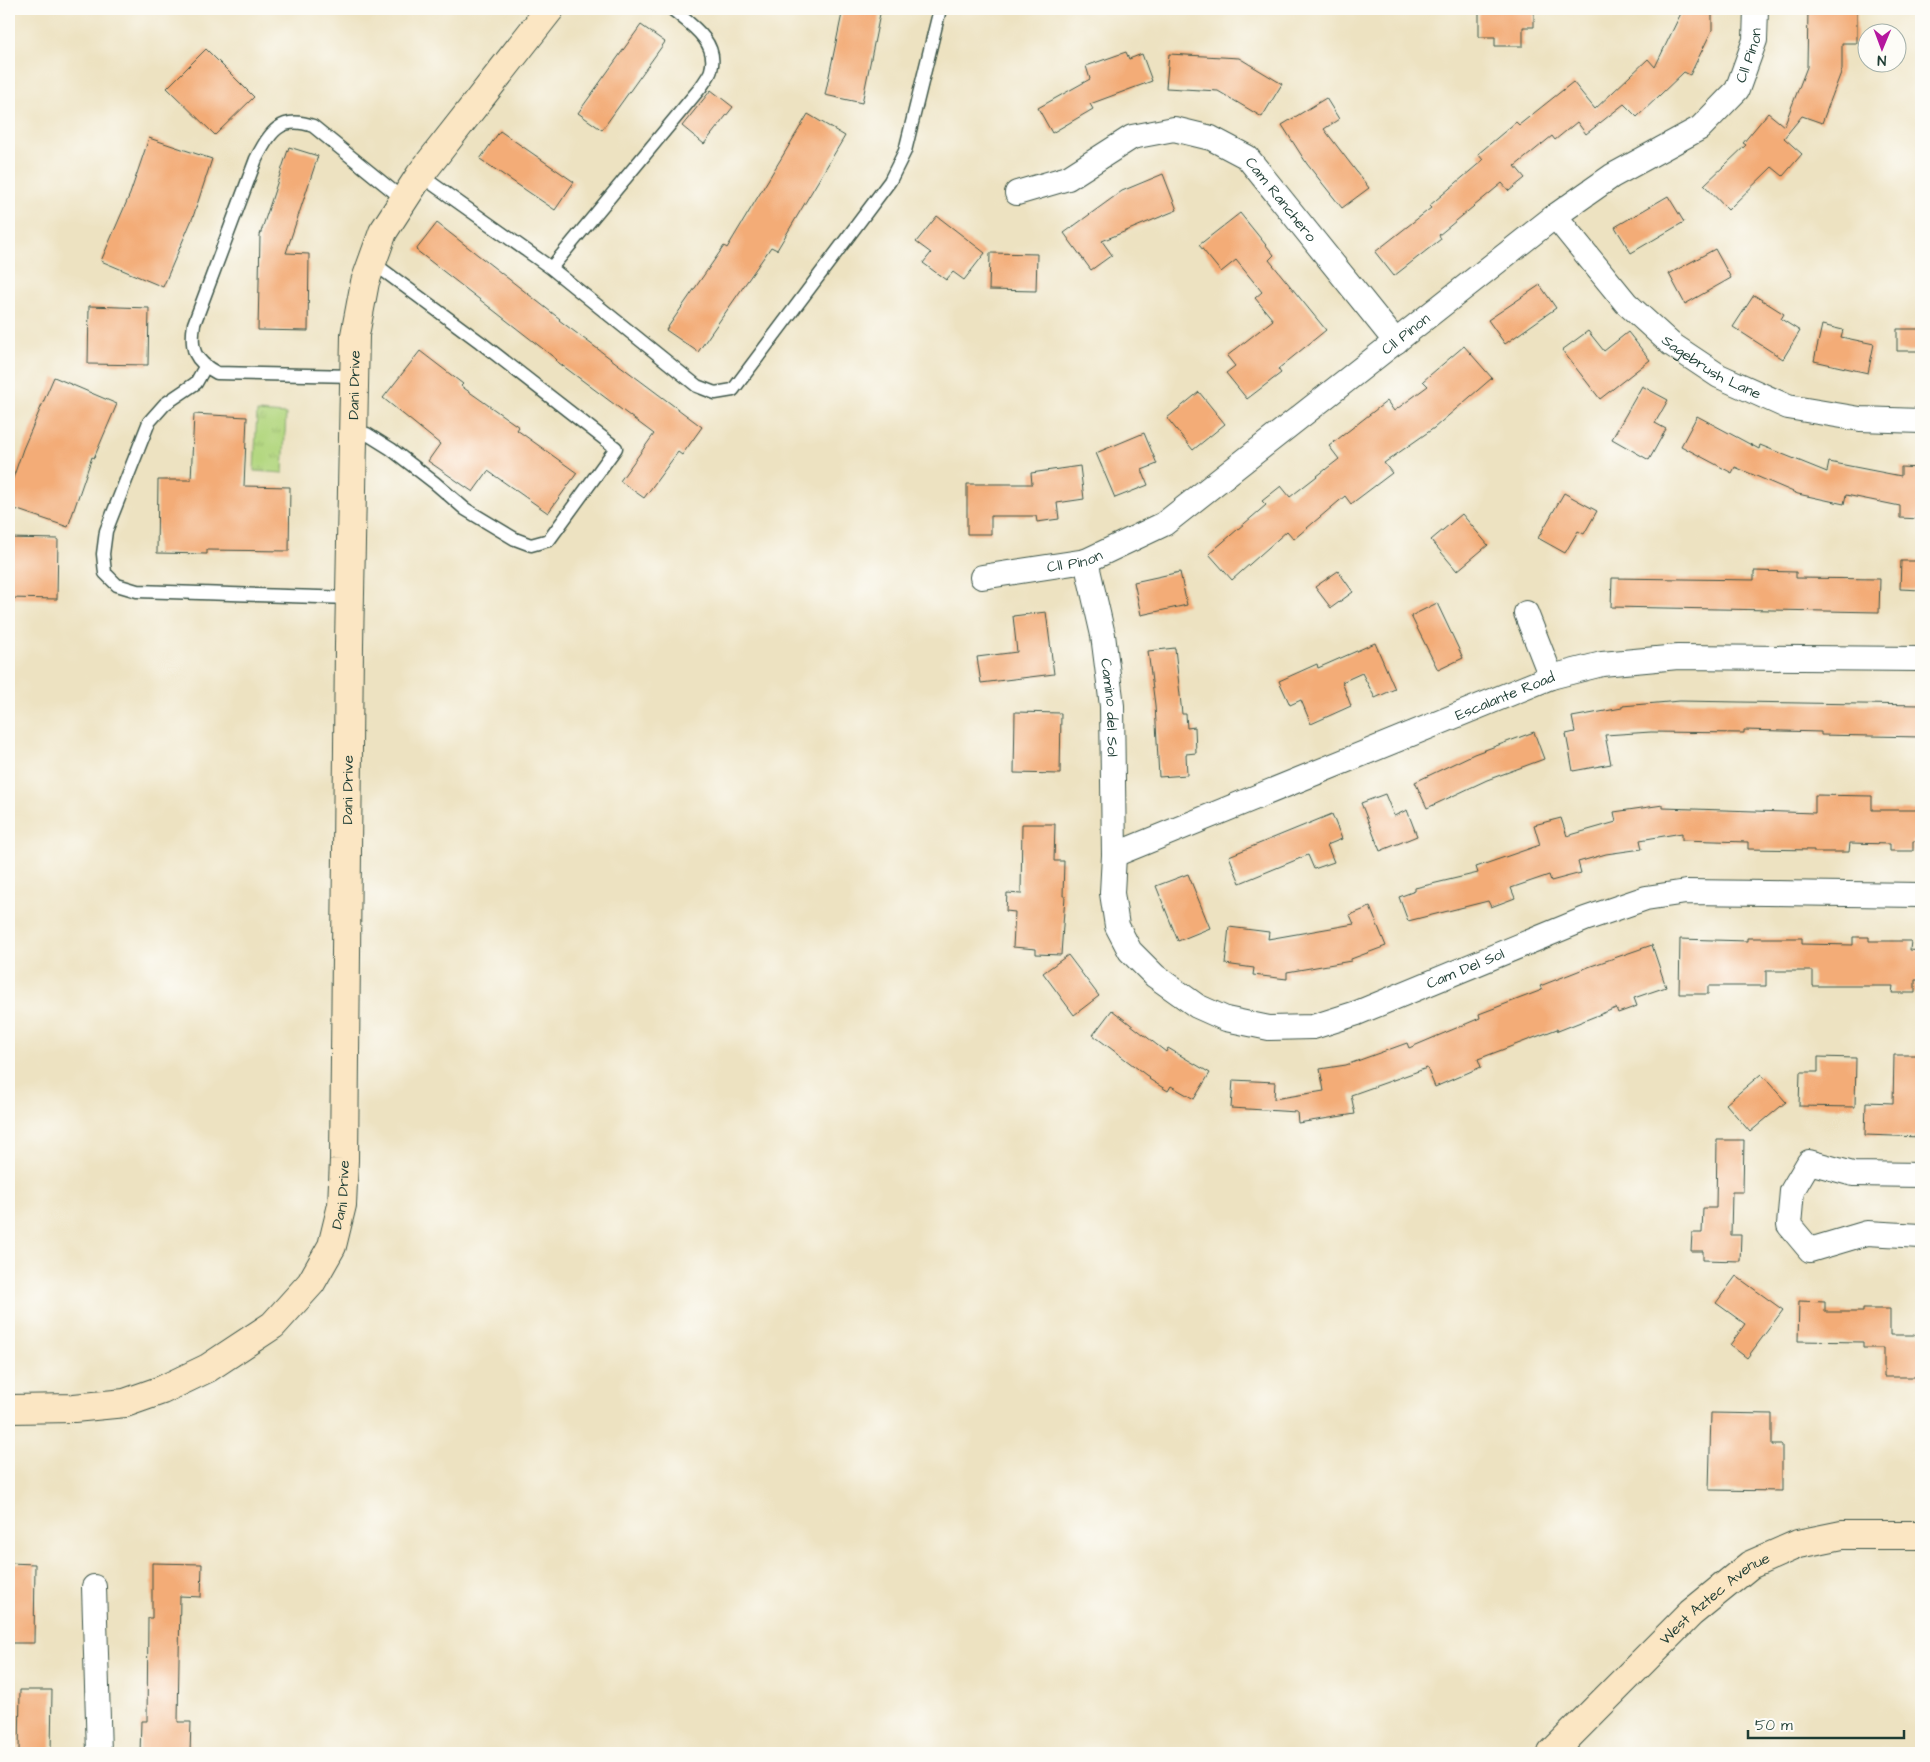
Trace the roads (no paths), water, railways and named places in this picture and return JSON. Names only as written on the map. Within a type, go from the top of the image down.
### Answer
[{"type":"street","name":"Dani Drive","points":[[9,1409],[74,1408],[125,1403],[162,1390],[208,1368],[273,1325],[311,1283],[332,1246],[342,1205],[344,1160],[355,335],[365,282],[384,232],[420,175],[550,9]]},
{"type":"street","name":"Cll Pinon","points":[[982,576],[1086,561],[1164,524],[1554,216],[1612,176],[1700,128],[1737,90],[1755,40],[1756,9]]},
{"type":"street","name":"Cam Ranchero","points":[[1017,193],[1068,178],[1132,137],[1174,129],[1211,138],[1246,158],[1396,342]]},
{"type":"street","name":"Sagebrush Lane","points":[[1554,216],[1626,302],[1671,344],[1719,376],[1788,407],[1860,419],[1921,421]]},
{"type":"street","name":"Camino del Sol","points":[[1086,561],[1103,635],[1112,706],[1114,855]]},
{"type":"street","points":[[1526,613],[1551,677]]},
{"type":"street","name":"Escalante Road","points":[[1114,855],[1551,677],[1602,664],[1678,656],[1921,659]]},
{"type":"street","name":"Cam Del Sol","points":[[1114,855],[1112,893],[1117,926],[1130,951],[1155,976],[1197,1006],[1226,1019],[1269,1028],[1313,1027],[1357,1013],[1585,919],[1646,898],[1686,892],[1921,895]]},
{"type":"street","points":[[1921,1175],[1853,1174],[1809,1162],[1792,1191],[1789,1226],[1810,1250],[1867,1233],[1921,1236]]},
{"type":"street","name":"West Aztec Avenue","points":[[1552,1753],[1692,1613],[1750,1565],[1798,1544],[1842,1535],[1921,1535]]},
{"type":"street","points":[[94,1587],[100,1753]]},
{"type":"lane","points":[[551,268],[701,87],[712,70],[711,53],[703,34],[672,9]]},
{"type":"lane","points":[[420,175],[551,268],[697,386],[715,393],[733,390],[890,181],[905,151],[940,9]]},
{"type":"lane","points":[[355,376],[216,373],[205,367],[195,354],[191,340],[194,324],[256,158],[269,134],[287,123],[301,122],[312,126],[404,200]]},
{"type":"lane","points":[[353,435],[367,434],[391,449],[465,509],[515,539],[531,545],[549,540],[616,448],[480,342],[372,262]]},
{"type":"lane","points":[[205,367],[196,383],[165,404],[149,422],[106,531],[103,554],[105,573],[117,585],[137,591],[350,598]]}]
